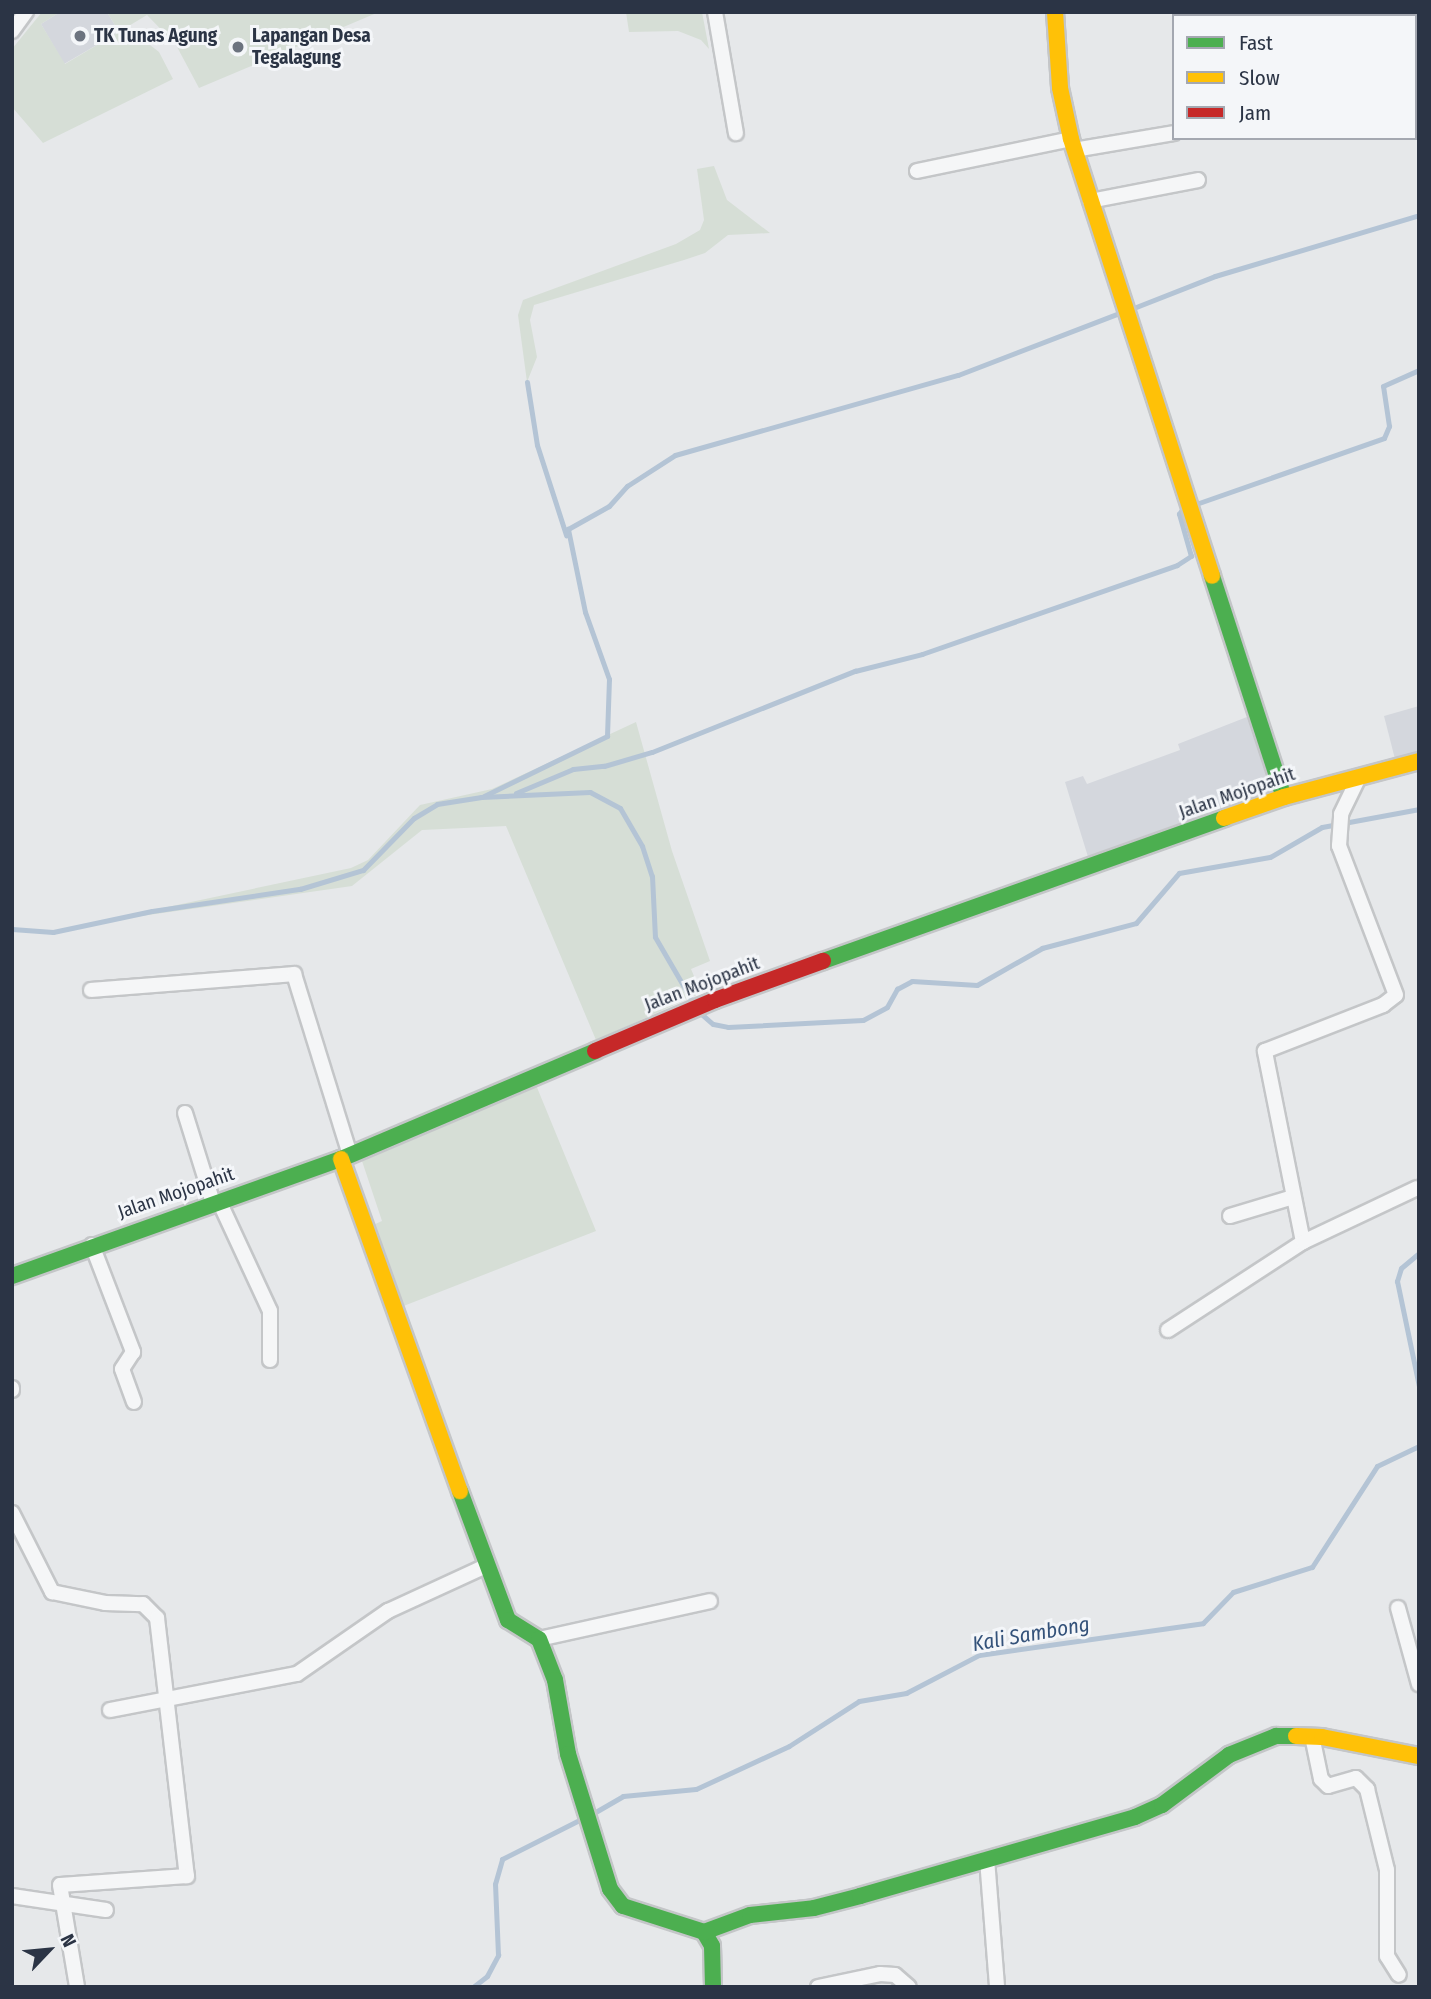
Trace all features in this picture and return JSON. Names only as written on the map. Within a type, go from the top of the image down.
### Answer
[{"type":"street","points":[[12,31],[26,12]]},
{"type":"street","points":[[715,12],[736,133]]},
{"type":"street","points":[[1055,12],[1060,88],[1072,145],[1284,797]]},
{"type":"street","points":[[917,172],[1072,145],[1172,133]]},
{"type":"street","points":[[1090,201],[1198,180]]},
{"type":"street","name":"Jalan Mojopahit","points":[[12,1276],[92,1245],[345,1157],[715,1000],[1284,797],[1419,761]]},
{"type":"street","points":[[1303,1242],[1265,1051],[1383,1005],[1396,995],[1350,878],[1338,831],[1341,814],[1359,777]]},
{"type":"street","points":[[91,989],[294,974],[345,1157],[486,1566],[508,1620],[539,1639],[555,1680],[568,1754],[589,1821],[615,1900],[623,1906],[704,1932],[750,1915],[814,1908],[1151,1811],[1253,1743],[1276,1736],[1312,1736],[1419,1756]]},
{"type":"street","points":[[185,1113],[216,1202],[270,1311],[270,1360]]},
{"type":"street","points":[[1168,1330],[1303,1242],[1417,1188]]},
{"type":"street","points":[[1230,1216],[1293,1197]]},
{"type":"street","points":[[92,1245],[133,1352],[122,1369],[134,1402]]},
{"type":"street","points":[[12,1513],[52,1592],[104,1603],[143,1604],[154,1611],[168,1700],[170,1754],[187,1876],[60,1885],[77,1987]]},
{"type":"street","points":[[110,1710],[297,1674],[388,1611],[486,1566]]},
{"type":"street","points":[[539,1639],[710,1601]]},
{"type":"street","points":[[1398,1608],[1419,1684]]},
{"type":"street","points":[[1312,1736],[1321,1779],[1328,1786],[1356,1778],[1367,1788],[1387,1870],[1387,1956],[1399,1975]]},
{"type":"street","points":[[986,1859],[998,1987]]},
{"type":"street","points":[[12,1896],[106,1910]]},
{"type":"street","points":[[704,1932],[712,1946],[713,1987]]},
{"type":"street","points":[[818,1987],[880,1975],[895,1975],[909,1987]]},
{"type":"shaded area","points":[[42,12],[60,12],[41,24],[65,64],[119,32],[107,12],[379,12],[199,88],[176,45],[147,15],[127,27],[159,52],[173,79],[43,143],[12,107],[12,49]]},
{"type":"shaded area","name":"TK Tunas Agung","points":[[60,12],[107,12],[119,32],[64,64],[41,24]]},
{"type":"shaded area","points":[[626,12],[702,12],[709,49],[701,40],[678,31],[629,32]]},
{"type":"shaded area","points":[[714,166],[727,200],[770,233],[728,235],[705,253],[534,305],[530,320],[537,357],[527,382],[518,315],[523,300],[676,244],[700,230],[704,220],[697,169]]},
{"type":"shaded area","points":[[1419,706],[1419,751],[1395,759],[1384,716]]},
{"type":"shaded area","points":[[1252,715],[1274,791],[1089,860],[1065,782],[1083,776],[1087,784],[1180,750],[1178,744]]},
{"type":"shaded area","points":[[636,722],[672,851],[710,961],[691,969],[701,993],[596,1040],[506,826],[422,830],[352,886],[92,923],[351,868],[368,860],[420,805],[492,789]]},
{"type":"shaded area","points":[[536,1085],[596,1231],[401,1307],[373,1225],[382,1221],[362,1161]]},
{"type":"waterway","points":[[1131,309],[1215,276],[1419,215]]},
{"type":"waterway","points":[[484,796],[607,736],[609,679],[585,612],[568,529],[609,506],[627,486],[675,455],[958,375],[1122,312]]},
{"type":"waterway","points":[[1196,504],[1384,438],[1389,426],[1383,386],[1419,370]]},
{"type":"waterway","points":[[527,382],[537,445],[566,535]]},
{"type":"waterway","points":[[516,793],[573,769],[604,766],[652,752],[855,671],[922,654],[1177,565],[1191,556],[1179,514],[1183,508]]},
{"type":"waterway","points":[[12,929],[53,932],[152,911],[300,889],[363,870],[414,818],[437,804],[481,797],[590,792],[620,808],[642,846],[652,876],[655,937],[694,1004]]},
{"type":"waterway","points":[[699,1012],[713,1024],[728,1027],[863,1020],[887,1007],[897,989],[912,981],[977,985],[1042,948],[1136,923],[1179,873],[1270,857],[1322,827],[1419,809]]},
{"type":"waterway","name":"Kali Sambong","points":[[1419,1253],[1401,1268],[1397,1281],[1419,1386]]},
{"type":"waterway","name":"Kali Sambong","points":[[592,1814],[623,1796],[696,1789],[789,1746],[859,1701],[906,1693],[979,1655],[1203,1623],[1233,1592],[1312,1567],[1377,1466],[1419,1446]]},
{"type":"waterway","name":"Kali Sambong","points":[[473,1987],[487,1976],[498,1955],[495,1884],[502,1859],[583,1818]]},
{"type":"traffic: fast","points":[[1212,576],[1284,797]]},
{"type":"traffic: fast","points":[[823,961],[1224,818]]},
{"type":"traffic: fast","points":[[12,1276],[341,1159],[595,1051]]},
{"type":"traffic: fast","points":[[460,1491],[508,1620],[539,1639],[555,1680],[568,1754],[610,1889],[623,1906],[704,1932],[712,1946],[713,1987]]},
{"type":"traffic: fast","points":[[704,1932],[750,1915],[814,1908],[860,1896],[1135,1817],[1162,1805],[1229,1755],[1276,1736],[1296,1736]]},
{"type":"traffic: slow","points":[[1055,12],[1060,88],[1071,139],[1212,576]]},
{"type":"traffic: slow","points":[[1224,818],[1284,797],[1419,761]]},
{"type":"traffic: slow","points":[[341,1159],[460,1491]]},
{"type":"traffic: slow","points":[[1296,1736],[1322,1737],[1419,1756]]},
{"type":"traffic: jam","points":[[595,1051],[715,1000],[823,961]]},
{"type":"place","name":"TK Tunas Agung","points":[[80,36]]},
{"type":"place","name":"Lapangan Desa Tegalagung","points":[[238,47]]}]
